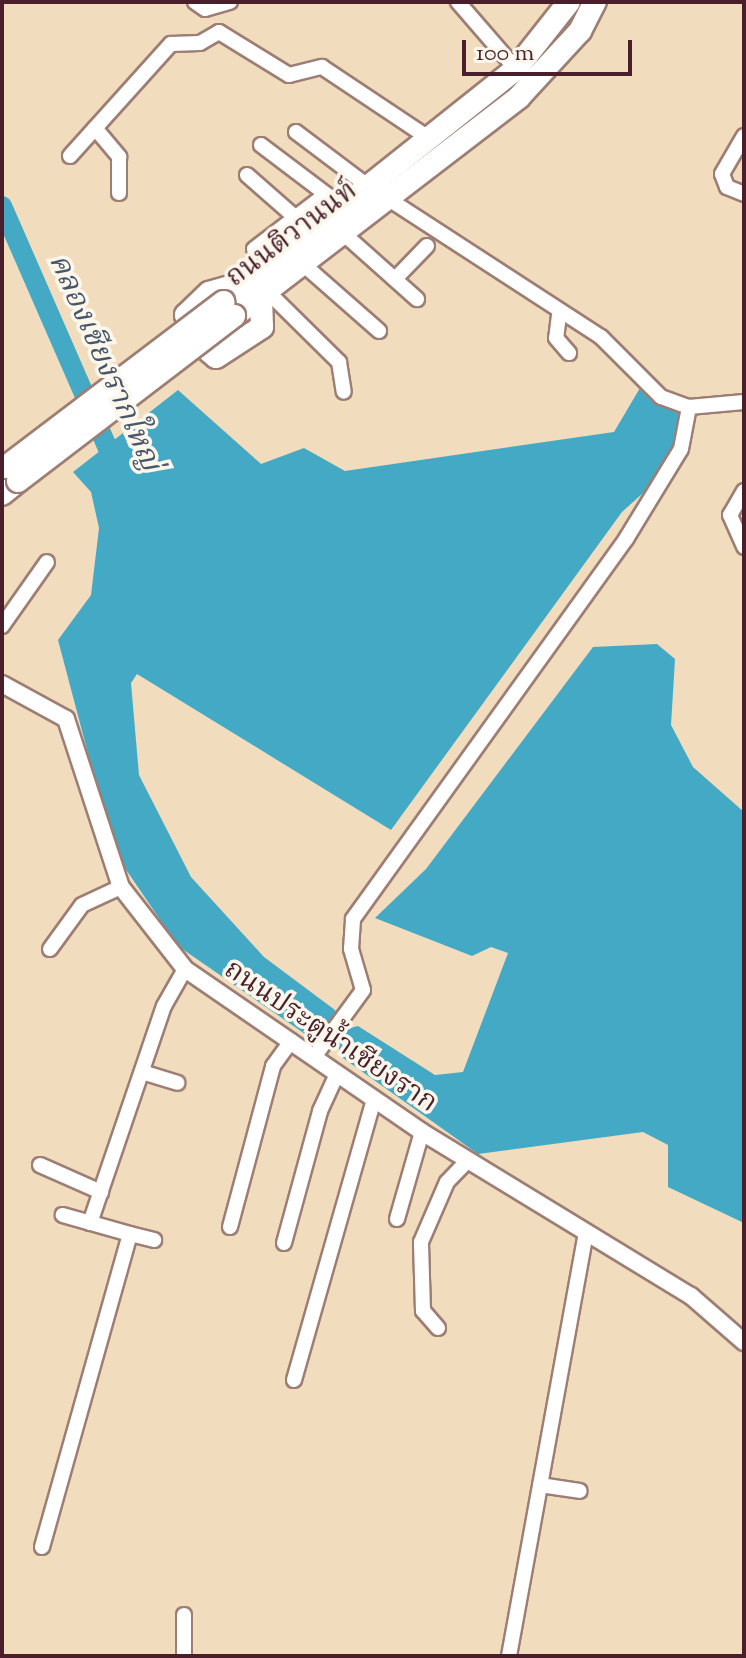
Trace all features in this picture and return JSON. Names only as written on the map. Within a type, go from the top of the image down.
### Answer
[{"type":"main road","name":"ถนนติวานนท์","points":[[7,478],[229,309],[304,265],[390,200],[548,70],[595,2]]},
{"type":"main road","name":"ถนนติวานนท์","points":[[260,290],[334,201],[369,187],[516,69],[567,3]]},
{"type":"street","points":[[195,2],[218,9],[230,2]]},
{"type":"street","points":[[458,2],[516,69]]},
{"type":"street","points":[[70,156],[171,44],[200,43],[219,32],[289,75],[322,67],[430,139]]},
{"type":"street","points":[[95,128],[119,157],[119,193]]},
{"type":"street","points":[[296,132],[369,187]]},
{"type":"street","points":[[744,136],[722,174],[727,187],[744,194]]},
{"type":"street","points":[[261,145],[334,201]]},
{"type":"street","points":[[247,175],[295,217]]},
{"type":"street","points":[[390,200],[559,315],[601,337],[642,385],[689,407],[744,402]]},
{"type":"street","points":[[254,249],[295,217],[334,201]]},
{"type":"street","points":[[344,234],[417,299]]},
{"type":"street","points":[[395,279],[427,246]]},
{"type":"street","points":[[304,265],[379,331]]},
{"type":"street","points":[[260,290],[339,362],[344,392]]},
{"type":"street","points":[[559,315],[556,338],[569,353]]},
{"type":"street","points":[[314,1057],[363,990],[351,949],[353,919],[626,539],[681,449],[689,407]]},
{"type":"street","points":[[744,491],[730,515],[744,547]]},
{"type":"street","points":[[2,626],[47,562]]},
{"type":"street","name":"ถนนประตูน้ำเชียงราก","points":[[2,684],[66,719],[121,887],[185,969],[422,1132],[691,1296],[744,1342]]},
{"type":"street","points":[[50,949],[82,905],[121,887]]},
{"type":"street","points":[[90,1223],[142,1072],[185,969]]},
{"type":"street","points":[[230,1227],[273,1066],[291,1041]]},
{"type":"street","points":[[142,1072],[177,1083]]},
{"type":"street","points":[[284,1243],[337,1074]]},
{"type":"street","points":[[294,1380],[374,1100]]},
{"type":"street","points":[[397,1219],[422,1132]]},
{"type":"street","points":[[438,1328],[423,1311],[421,1242],[447,1182],[467,1161]]},
{"type":"street","points":[[40,1165],[101,1192]]},
{"type":"street","points":[[63,1215],[154,1240]]},
{"type":"street","points":[[509,1656],[586,1233]]},
{"type":"street","points":[[42,1547],[130,1234]]},
{"type":"street","points":[[540,1485],[580,1491]]},
{"type":"street","points":[[184,1615],[184,1656]]},
{"type":"water","points":[[640,388],[684,410],[663,475],[622,512],[391,830],[137,674],[131,683],[139,775],[191,877],[264,957],[335,1010],[347,1029],[358,1026],[435,1075],[463,1072],[508,953],[491,947],[472,956],[375,918],[426,869],[593,647],[657,644],[675,659],[671,725],[693,767],[744,812],[744,1223],[668,1187],[668,1145],[643,1132],[478,1154],[343,1058],[335,1040],[305,1034],[178,946],[114,852],[58,640],[91,595],[99,528],[91,492],[73,472],[178,390],[261,464],[304,448],[345,471],[614,432]]},
{"type":"waterway","name":"คลองเชียงรากใหญ่","points":[[2,206],[117,469]]}]
